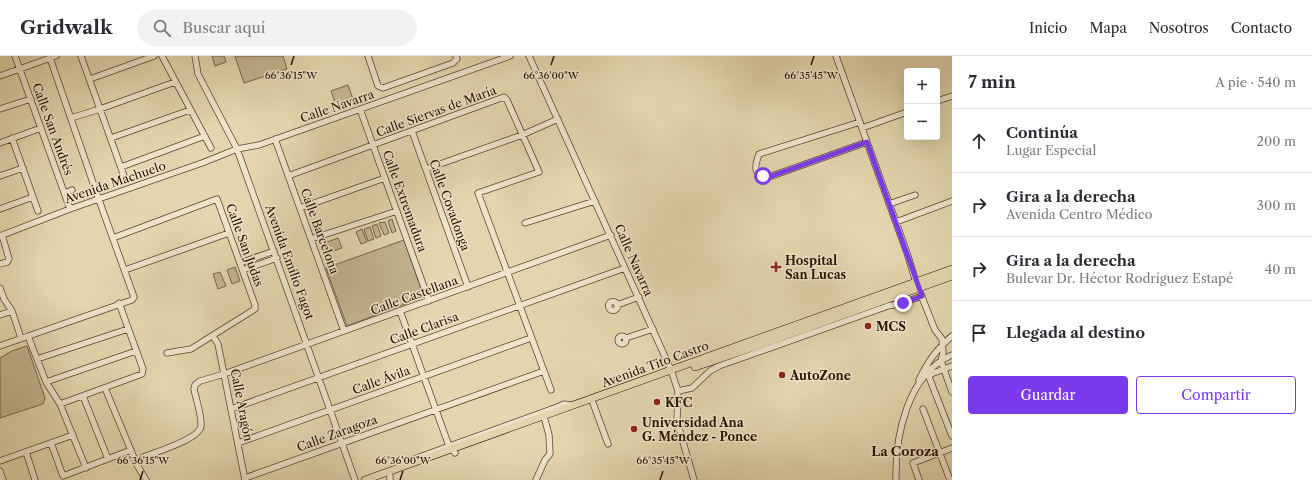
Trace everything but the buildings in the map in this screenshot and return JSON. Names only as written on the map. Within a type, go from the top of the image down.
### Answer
[{"type":"main road","name":"Avenida Tito Castro","points":[[379,480],[452,450],[545,415],[672,372],[917,285],[952,269]]},
{"type":"main road","name":"Avenida Tito Castro","points":[[917,285],[952,276]]},
{"type":"main road","name":"Avenida Tito Castro","points":[[545,415],[593,403],[672,372]]},
{"type":"main road","name":"Avenida Tito Castro","points":[[365,480],[389,476]]},
{"type":"street","name":"Calle San Andrés","points":[[15,56],[70,210]]},
{"type":"street","points":[[82,56],[125,179]]},
{"type":"street","points":[[90,79],[154,56]]},
{"type":"street","points":[[162,56],[211,148]]},
{"type":"street","name":"Avenida Emilio Fagot","points":[[195,56],[198,74],[237,149],[308,344],[355,480]]},
{"type":"street","points":[[368,56],[378,86],[383,88],[453,63],[457,59],[456,56]]},
{"type":"street","name":"Calle Navarra","points":[[237,149],[259,145],[510,56]]},
{"type":"street","name":"Calle Navarra","points":[[529,56],[672,372],[678,391],[677,421],[694,480]]},
{"type":"street","points":[[836,56],[896,222],[917,285],[936,330],[942,339],[952,367],[931,374],[929,377],[952,436]]},
{"type":"street","points":[[0,76],[53,57],[71,118],[134,297],[132,300],[119,303],[0,346]]},
{"type":"street","points":[[412,78],[416,89]]},
{"type":"street","points":[[71,118],[175,82]]},
{"type":"street","points":[[940,100],[952,96]]},
{"type":"street","name":"Calle Siervas de María","points":[[288,176],[504,97],[507,100],[539,172],[478,193],[551,390]]},
{"type":"street","points":[[0,109],[31,100]]},
{"type":"street","name":"Calle Extremadura","points":[[360,109],[429,301]]},
{"type":"street","points":[[111,138],[190,110]]},
{"type":"street","points":[[862,128],[904,113]]},
{"type":"street","points":[[426,169],[522,134],[558,119]]},
{"type":"street","points":[[860,122],[759,154],[756,164],[756,171],[760,175],[769,177],[867,142]]},
{"type":"street","points":[[0,143],[41,128]]},
{"type":"street","name":"Calle Covadonga","points":[[412,131],[468,287]]},
{"type":"street","points":[[121,167],[205,136]]},
{"type":"street","points":[[12,138],[38,211]]},
{"type":"street","name":"Calle Barcelona","points":[[274,139],[344,331]]},
{"type":"street","name":"Avenida Machuelo","points":[[1,235],[237,149]]},
{"type":"street","points":[[0,176],[23,168]]},
{"type":"street","points":[[300,208],[385,178]]},
{"type":"street","points":[[65,193],[72,190]]},
{"type":"street","points":[[889,204],[915,195]]},
{"type":"street","points":[[0,209],[33,197]]},
{"type":"street","name":"Calle San Judas","points":[[113,238],[217,199],[243,270],[255,309],[191,349],[167,353]]},
{"type":"street","points":[[525,223],[595,201]]},
{"type":"street","points":[[896,222],[952,201]]},
{"type":"street","points":[[311,239],[397,210]]},
{"type":"street","points":[[125,270],[229,233]]},
{"type":"street","points":[[0,264],[7,262],[9,259],[1,235]]},
{"type":"street","name":"Calle Castellana","points":[[143,456],[192,438],[197,434],[202,424],[194,389],[195,385],[200,381],[224,374],[429,301],[610,235]]},
{"type":"street","points":[[240,263],[274,251]]},
{"type":"street","points":[[243,270],[276,258]]},
{"type":"street","name":"Calle Clarisa","points":[[231,408],[625,268]]},
{"type":"street","points":[[0,290],[12,311],[21,338]]},
{"type":"street","points":[[617,305],[639,298]]},
{"type":"street","points":[[678,391],[692,388],[710,371],[719,366],[888,306],[923,298]]},
{"type":"street","points":[[60,404],[142,374],[143,369],[119,303]]},
{"type":"street","points":[[0,315],[12,311]]},
{"type":"street","points":[[389,476],[405,462],[452,450],[400,311]]},
{"type":"street","points":[[37,360],[128,329]]},
{"type":"street","points":[[626,338],[653,329]]},
{"type":"street","points":[[28,336],[46,382],[60,404],[86,468]]},
{"type":"street","name":"Calle Aragón","points":[[213,336],[218,344],[245,479]]},
{"type":"street","points":[[896,480],[896,460],[907,405],[932,355],[952,336]]},
{"type":"street","name":"Calle Ávila","points":[[238,443],[531,338]]},
{"type":"street","points":[[46,382],[136,351]]},
{"type":"street","points":[[916,389],[927,374],[948,355]]},
{"type":"street","points":[[941,360],[952,392]]},
{"type":"street","name":"Calle Zaragoza","points":[[245,479],[544,371]]},
{"type":"street","points":[[105,388],[130,450],[146,480]]},
{"type":"street","points":[[83,396],[108,459]]},
{"type":"street","points":[[593,403],[608,444]]},
{"type":"street","points":[[924,409],[950,480]]},
{"type":"street","points":[[536,480],[544,460],[550,454],[549,436],[545,415]]},
{"type":"street","points":[[0,461],[73,435]]},
{"type":"street","points":[[51,443],[63,476],[130,450]]},
{"type":"street","points":[[919,480],[913,463],[952,448]]},
{"type":"street","points":[[26,452],[36,480]]},
{"type":"street","points":[[0,472],[3,480]]},
{"type":"shaded area","points":[[212,56],[224,56],[226,62],[215,66]]},
{"type":"shaded area","points":[[235,56],[283,56],[287,69],[244,83]]},
{"type":"shaded area","points":[[348,85],[354,102],[337,108],[331,91]]},
{"type":"shaded area","points":[[392,219],[396,231],[392,233],[388,221]]},
{"type":"shaded area","points":[[385,222],[389,233],[384,235],[379,223]]},
{"type":"shaded area","points":[[377,224],[381,236],[376,238],[372,226]]},
{"type":"shaded area","points":[[370,227],[374,239],[368,241],[364,229]]},
{"type":"shaded area","points":[[362,229],[367,242],[361,244],[356,232]]},
{"type":"shaded area","points":[[338,238],[342,248],[325,254],[322,244]]},
{"type":"shaded area","points":[[404,240],[424,297],[347,326],[326,268]]},
{"type":"shaded area","points":[[235,267],[240,281],[232,284],[227,270]]},
{"type":"shaded area","points":[[220,272],[226,286],[218,289],[213,274]]},
{"type":"shaded area","points":[[27,346],[45,398],[43,404],[0,418],[0,358],[12,351]]},
{"type":"place","name":"Hospital San Lucas","points":[[776,267]]},
{"type":"place","name":"MCS","points":[[868,326]]},
{"type":"place","name":"AutoZone","points":[[782,375]]},
{"type":"place","name":"KFC","points":[[657,402]]},
{"type":"place","name":"Universidad Ana G. Méndez - Ponce","points":[[634,429]]},
{"type":"district","name":"La Coroza","points":[[905,451]]},
{"type":"route","points":[[763,176],[769,177],[867,142],[922,296],[903,303]]}]
